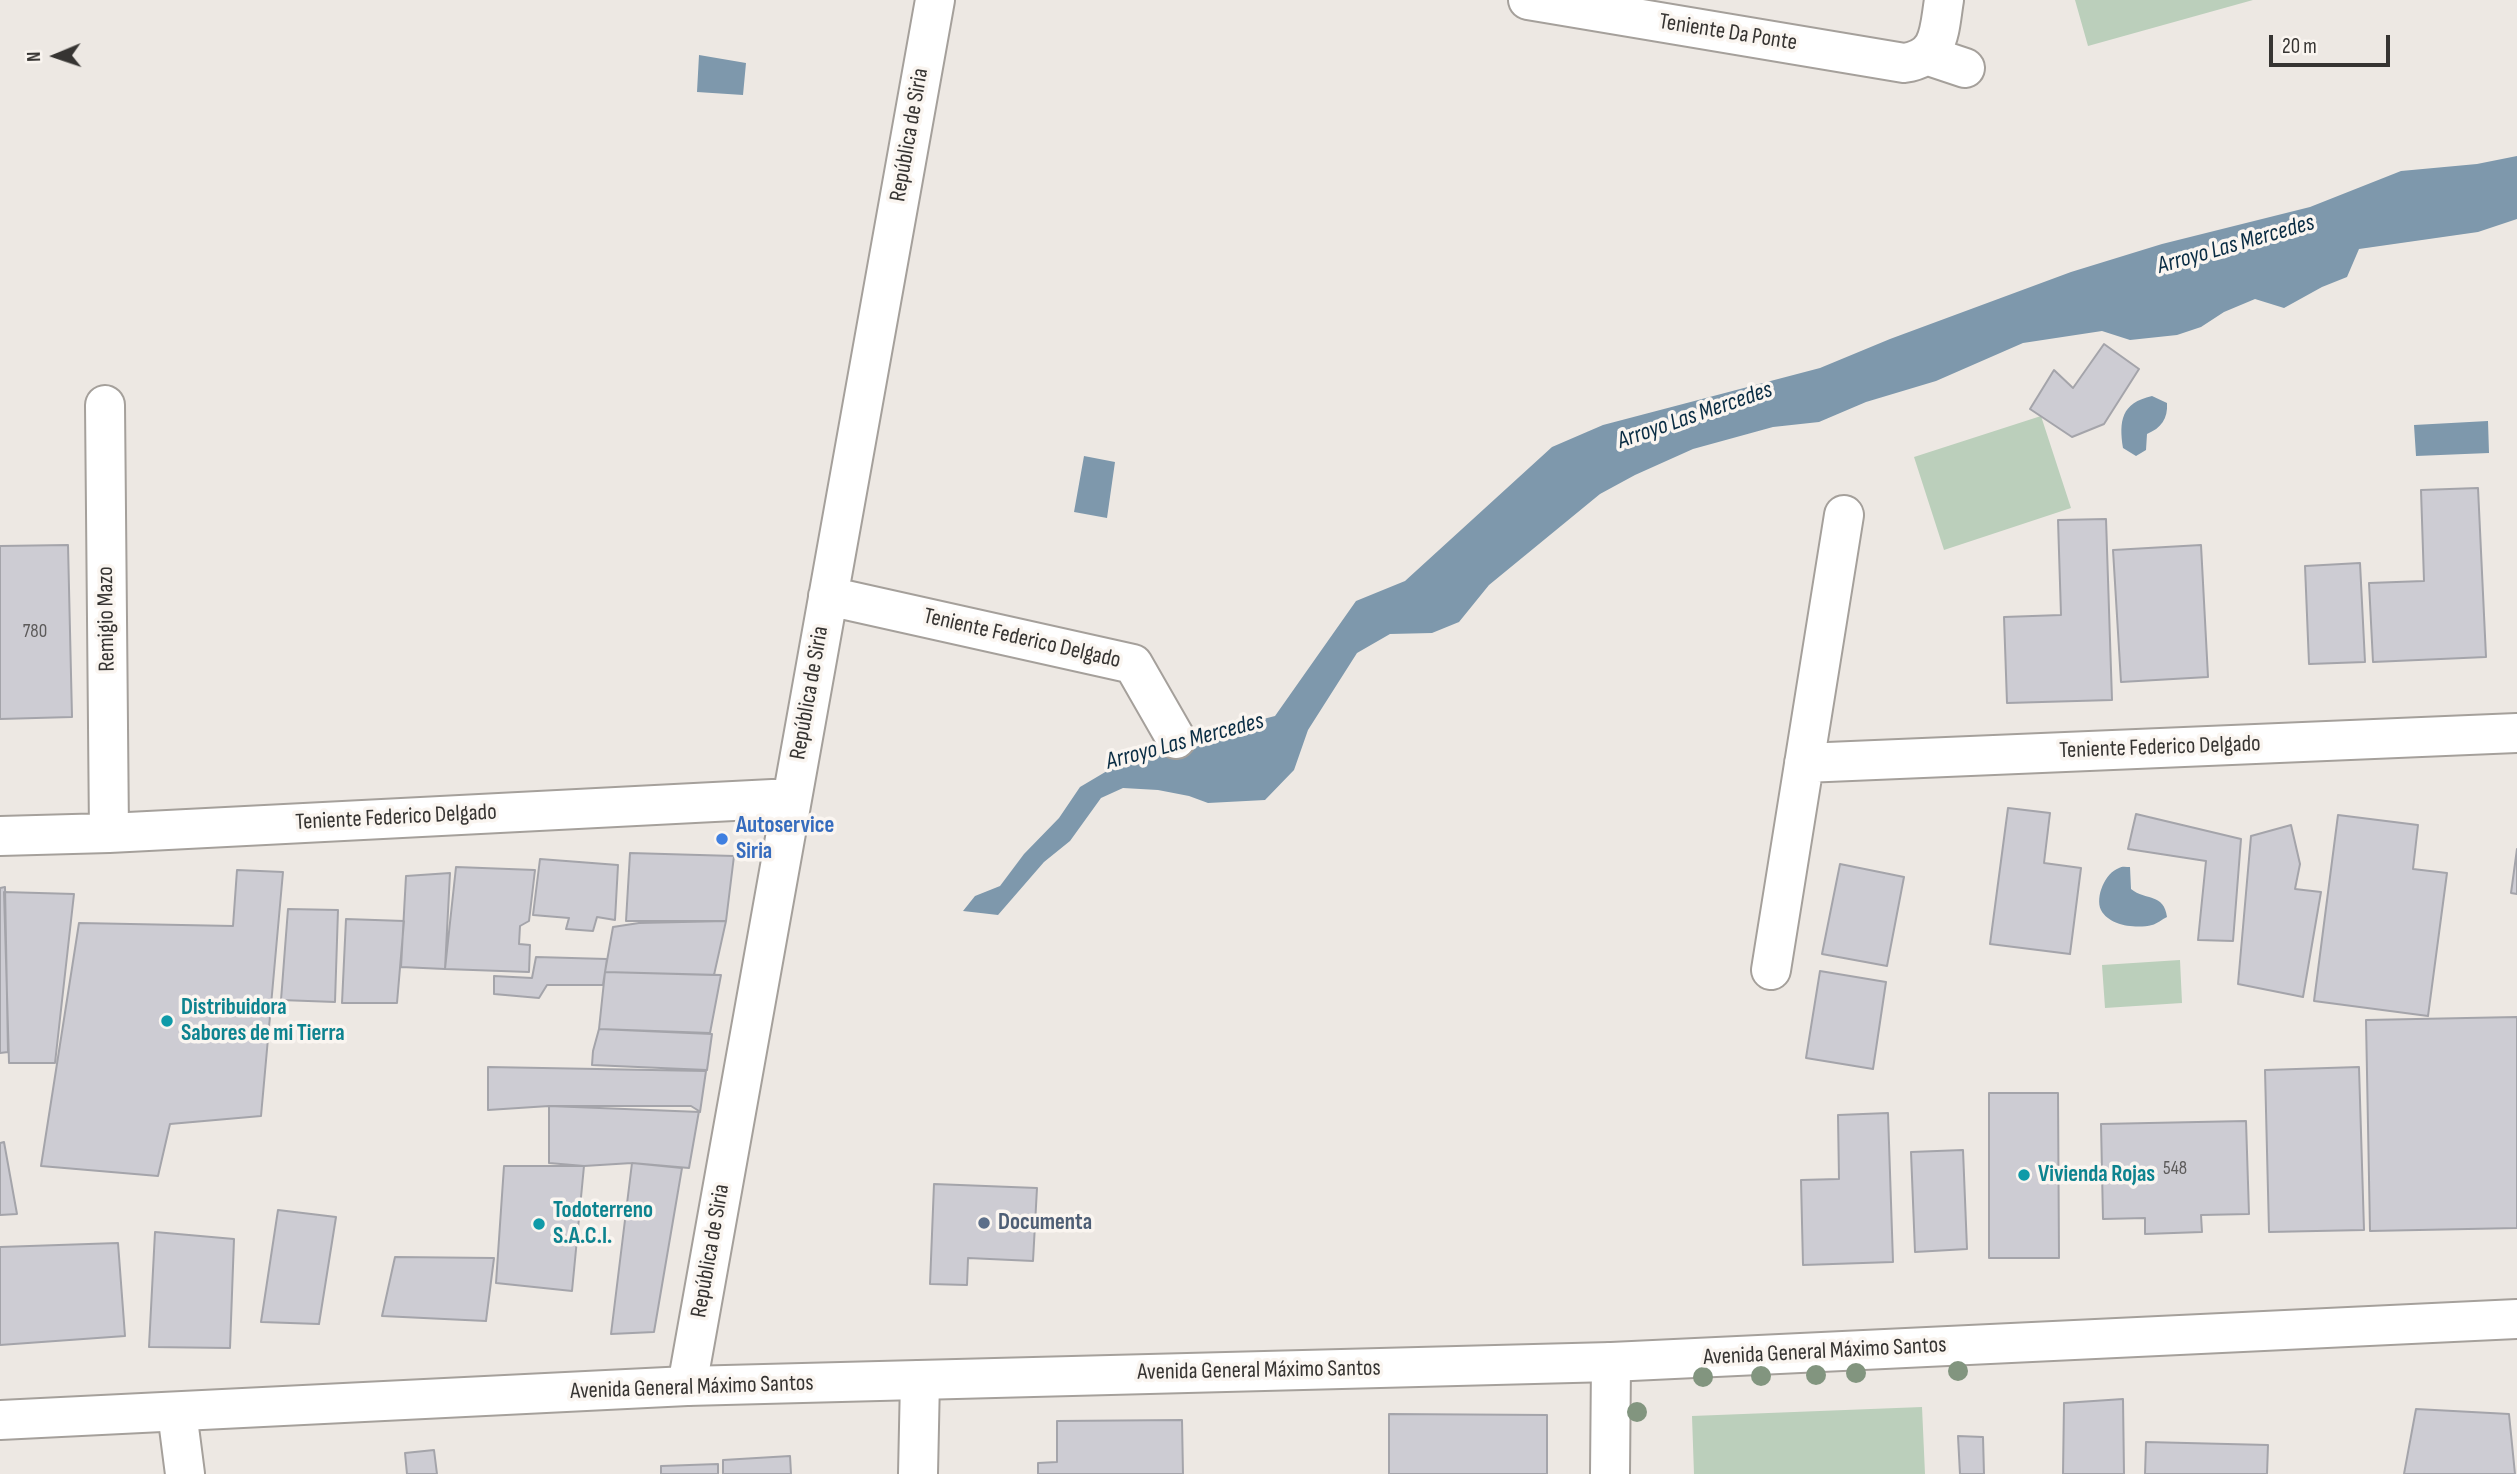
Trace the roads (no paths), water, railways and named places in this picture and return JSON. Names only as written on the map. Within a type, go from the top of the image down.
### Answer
[{"type":"street","name":"República de Siria","points":[[687,1386],[935,0]]},
{"type":"street","name":"Teniente Da Ponte","points":[[1528,0],[1903,63],[1916,61],[1926,55]]},
{"type":"street","points":[[1944,0],[1934,47],[1926,55],[1965,68]]},
{"type":"street","name":"Remigio Mazo","points":[[105,405],[109,833]]},
{"type":"street","points":[[1771,970],[1844,515]]},
{"type":"street","name":"Teniente Federico Delgado","points":[[828,596],[1133,664],[1176,739]]},
{"type":"street","name":"Teniente Federico Delgado","points":[[1804,763],[2517,733]]},
{"type":"street","name":"Teniente Federico Delgado","points":[[0,836],[109,833],[792,797]]},
{"type":"street","name":"Avenida General Máximo Santos","points":[[0,1420],[687,1386],[1611,1362],[2517,1319]]},
{"type":"street","points":[[1610,1474],[1611,1362]]},
{"type":"street","points":[[918,1474],[920,1380]]},
{"type":"street","points":[[177,1412],[185,1474]]},
{"type":"water","points":[[699,55],[746,63],[743,95],[697,92]]},
{"type":"water","name":"Arroyo Las Mercedes","points":[[2517,156],[2517,219],[2478,232],[2359,249],[2347,277],[2284,308],[2255,299],[2224,312],[2201,327],[2177,335],[2130,340],[2102,331],[2023,343],[1936,381],[1866,402],[1819,422],[1773,427],[1693,449],[1635,475],[1600,494],[1489,585],[1459,622],[1432,633],[1390,634],[1357,653],[1308,730],[1294,770],[1265,800],[1208,803],[1158,790],[1123,788],[1101,798],[1070,841],[1044,862],[998,915],[963,911],[975,896],[1000,886],[1024,854],[1059,818],[1080,787],[1107,771],[1209,733],[1275,716],[1356,601],[1405,581],[1552,447],[1603,425],[1820,368],[2071,272],[2162,244],[2310,207],[2401,171],[2477,164]]},
{"type":"water","points":[[2152,396],[2167,403],[2165,418],[2160,426],[2147,434],[2146,450],[2136,456],[2123,448],[2121,429],[2124,414],[2134,403]]},
{"type":"water","points":[[2488,421],[2489,453],[2416,456],[2414,425]]},
{"type":"water","points":[[1084,456],[1115,462],[1107,518],[1074,512]]},
{"type":"water","points":[[2130,867],[2131,889],[2162,904],[2167,917],[2154,924],[2139,927],[2110,920],[2101,910],[2100,892],[2109,875],[2119,868]]},
{"type":"place","name":"Autoservice Siria","points":[[722,839]]},
{"type":"place","name":"Distribuidora Sabores de mi Tierra","points":[[167,1021]]},
{"type":"place","name":"Vivienda Rojas","points":[[2024,1175]]},
{"type":"place","name":"Documenta","points":[[984,1223]]},
{"type":"place","name":"Todoterreno S.A.C.I.","points":[[539,1224]]}]
